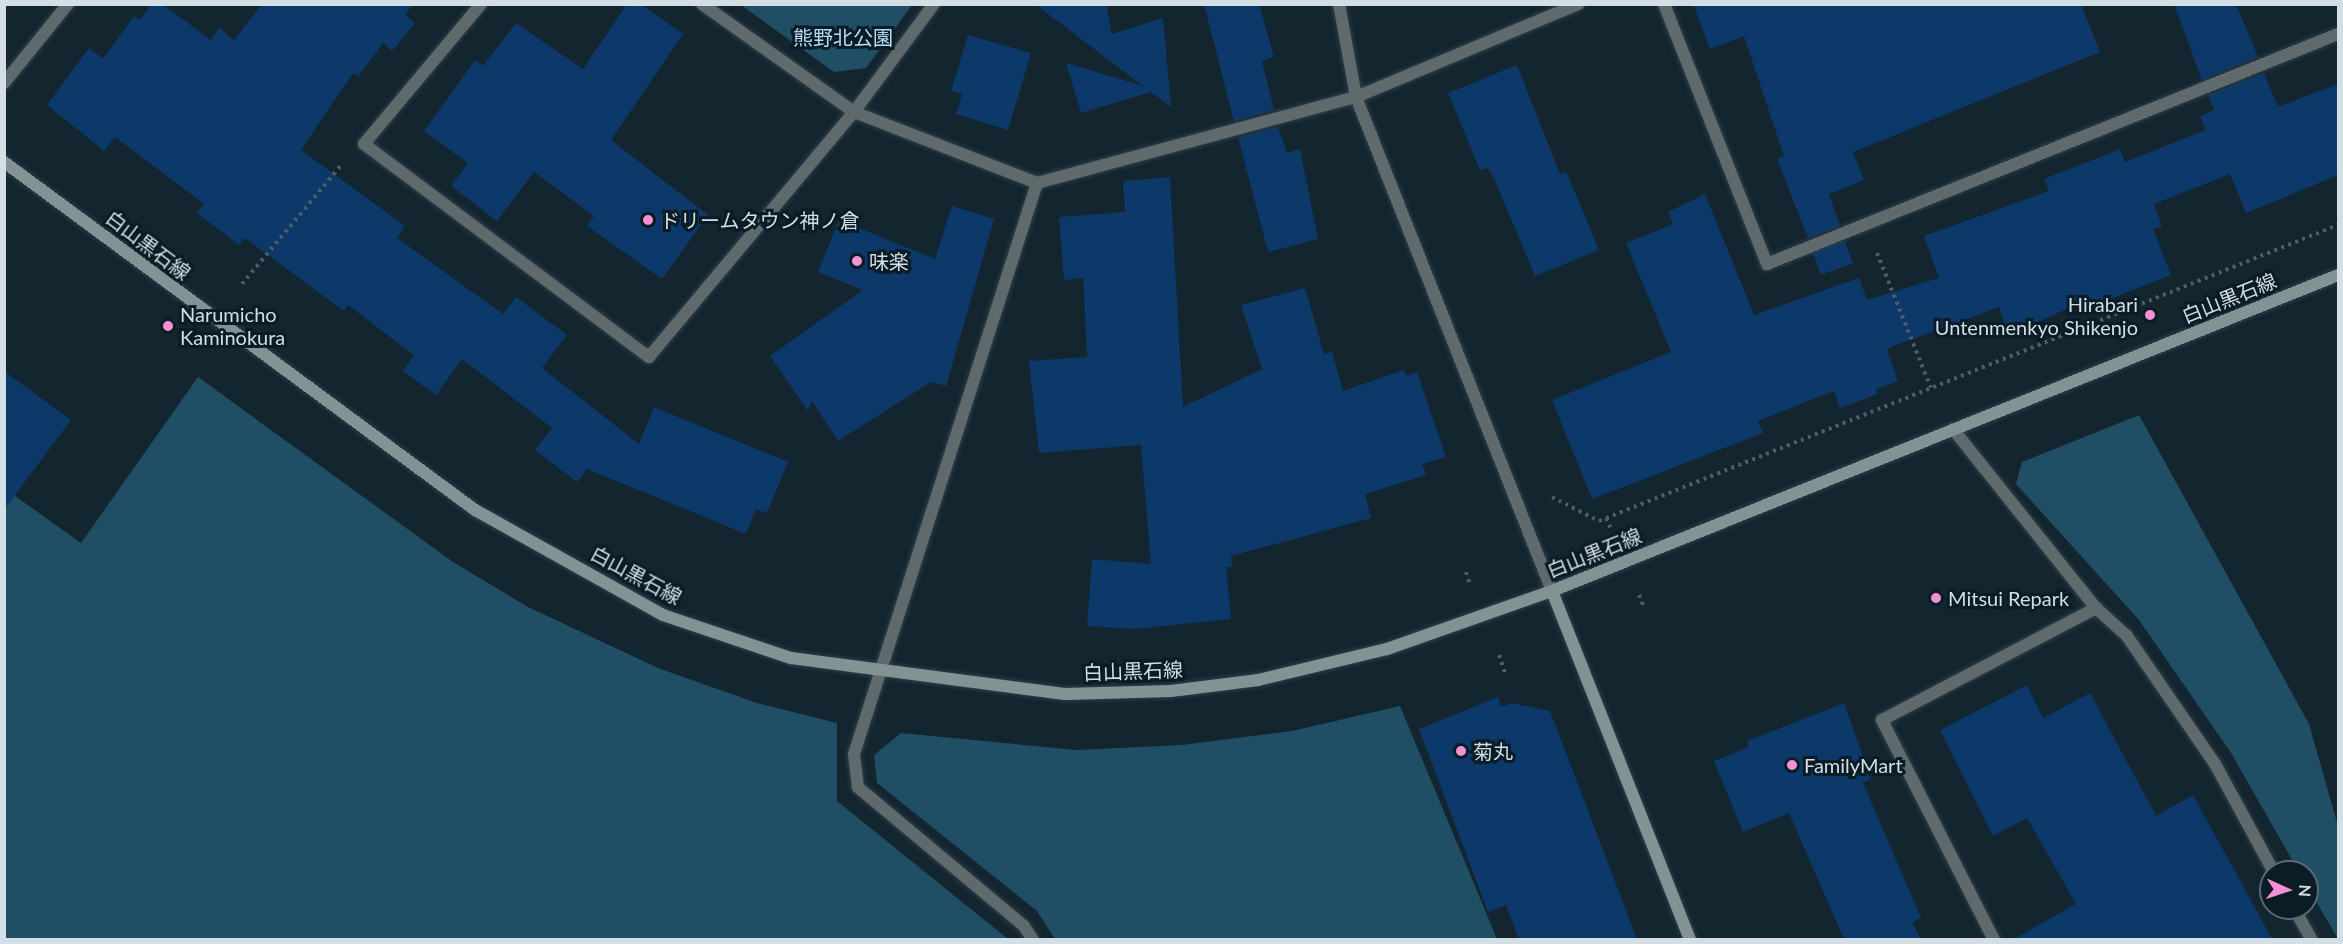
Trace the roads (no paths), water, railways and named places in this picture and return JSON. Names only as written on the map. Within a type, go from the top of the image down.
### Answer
[{"type":"street","points":[[4,83],[68,4]]},
{"type":"street","points":[[481,4],[363,144],[649,357],[854,112],[934,4]]},
{"type":"street","points":[[702,4],[854,112],[1037,183],[1356,96],[1578,4]]},
{"type":"street","points":[[1339,4],[1356,96],[1690,939]]},
{"type":"street","points":[[1664,4],[1767,264],[2338,34]]},
{"type":"street","name":"白山黒石線","points":[[4,162],[475,510],[663,615],[791,658],[882,673],[1065,694],[1171,691],[1258,680],[1387,649],[1552,591],[2338,275]]},
{"type":"street","points":[[1033,939],[1024,926],[858,788],[854,754],[882,673],[1037,183]]},
{"type":"street","points":[[1953,429],[2096,608],[2127,636],[2215,764],[2267,860]]},
{"type":"street","points":[[1995,939],[1882,720],[2096,608]]},
{"type":"street","points":[[2301,920],[2312,939]]},
{"type":"place","name":"ドリームタウン神ノ倉","points":[[648,220]]},
{"type":"place","name":"味楽","points":[[857,261]]},
{"type":"place","name":"Hirabari Untenmenkyo Shikenjo","points":[[2150,315]]},
{"type":"place","name":"Narumicho Kaminokura","points":[[168,326]]},
{"type":"place","name":"Mitsui Repark","points":[[1936,598]]},
{"type":"place","name":"菊丸","points":[[1461,751]]},
{"type":"place","name":"FamilyMart","points":[[1792,765]]},
{"type":"park label","name":"熊野北公園","points":[[843,37]]}]
